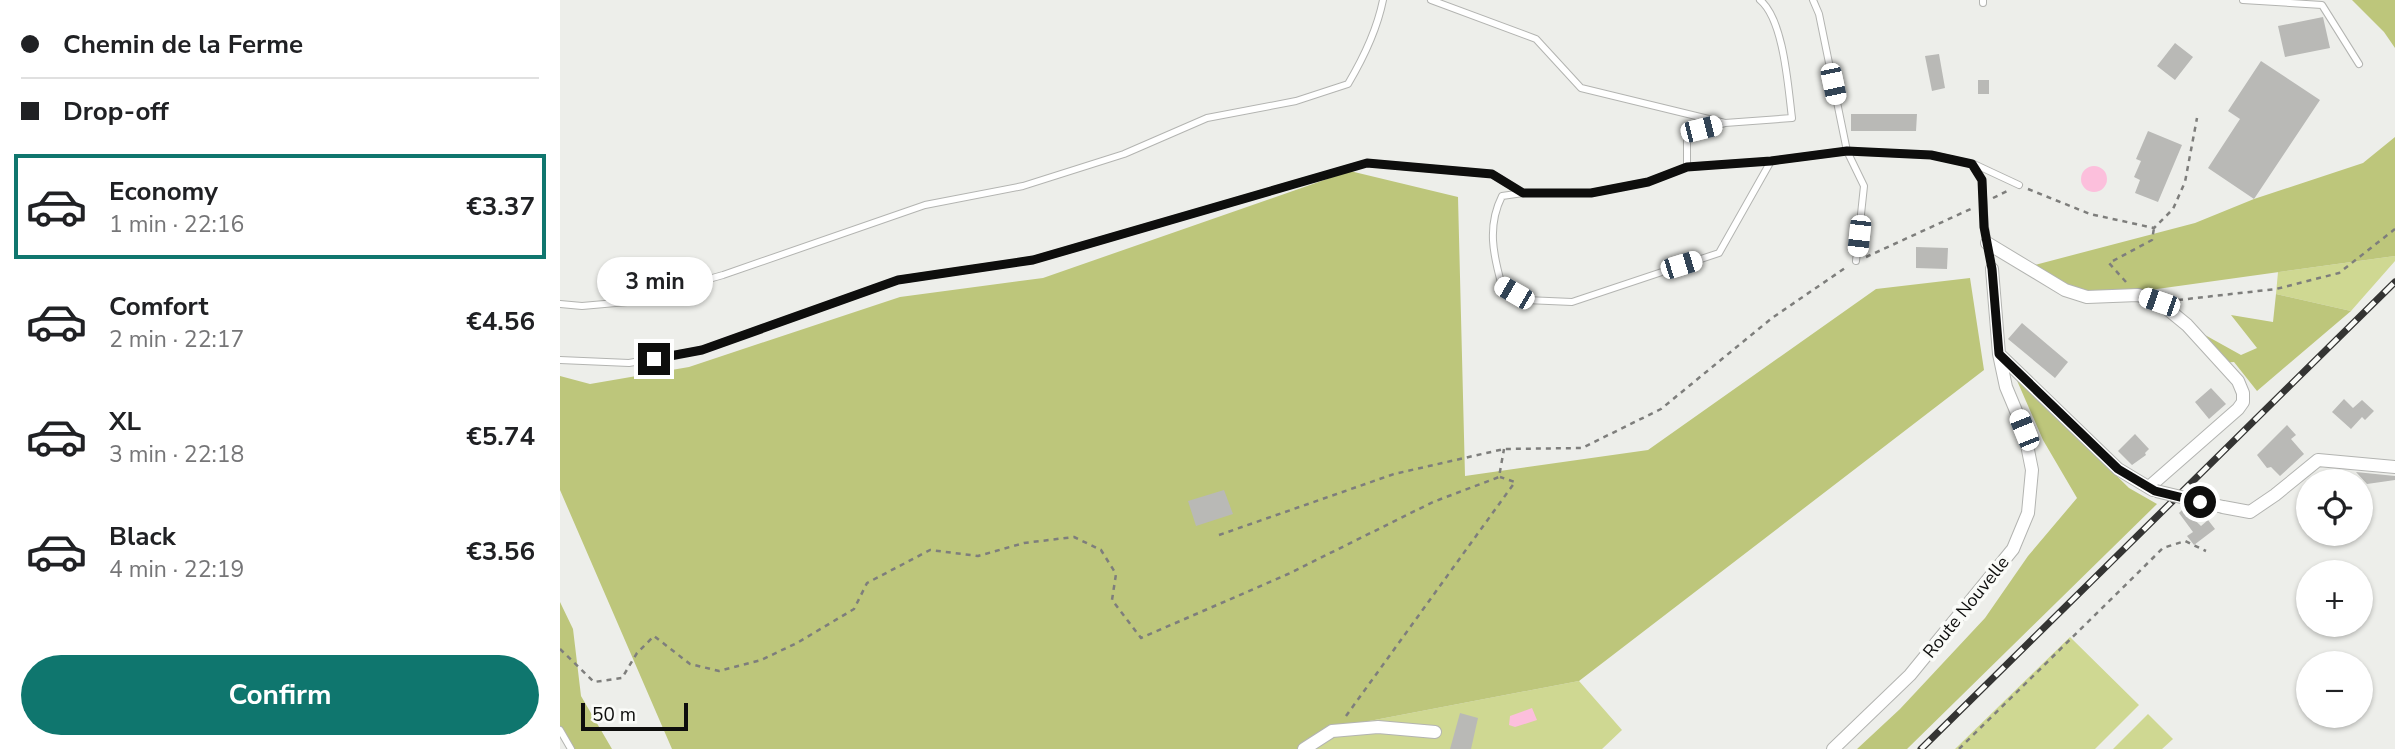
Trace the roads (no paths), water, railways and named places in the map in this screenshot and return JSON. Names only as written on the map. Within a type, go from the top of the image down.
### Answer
[{"type":"street","points":[[1987,243],[2065,290],[2087,297],[2138,295],[2159,302],[2187,325],[2238,381],[2243,393],[2238,409],[2152,489]]},
{"type":"street","name":"Route Nouvelle","points":[[1833,749],[1910,675],[2013,549],[2028,513],[2032,470],[2024,430],[2006,387],[1999,354],[1992,269]]},
{"type":"street","points":[[1999,354],[2118,469],[2152,489],[2250,512],[2318,460],[2395,467]]},
{"type":"street","points":[[1304,749],[1332,732],[1378,727],[1435,732]]},
{"type":"lane","points":[[560,303],[582,306],[627,302],[723,275],[925,205],[1023,186],[1112,158],[1207,118],[1296,101],[1348,84],[1364,58],[1380,16],[1383,0]]},
{"type":"lane","points":[[1431,0],[1536,39],[1581,88],[1725,123]]},
{"type":"lane","points":[[1687,167],[1687,141],[1701,129],[1725,123],[1792,118],[1783,46],[1764,2],[1773,0]]},
{"type":"lane","points":[[1813,0],[1819,14],[1847,151],[1864,186],[1856,261]]},
{"type":"lane","points":[[2243,0],[2322,5],[2359,64]]},
{"type":"lane","points":[[1771,161],[1719,253],[1572,302],[1527,300],[1502,286],[1495,259],[1493,215],[1502,196],[1523,193],[1591,193],[1648,182],[1687,167],[1771,161],[1847,151],[1931,155],[1972,164],[2019,186]]},
{"type":"lane","points":[[560,360],[629,363],[702,350],[898,280],[1033,260],[1367,163],[1492,174],[1523,193]]},
{"type":"lane","points":[[1972,164],[1982,180],[1992,269]]},
{"type":"lane","points":[[560,730],[571,749]]},
{"type":"railway","points":[[1921,749],[2395,282]]}]
